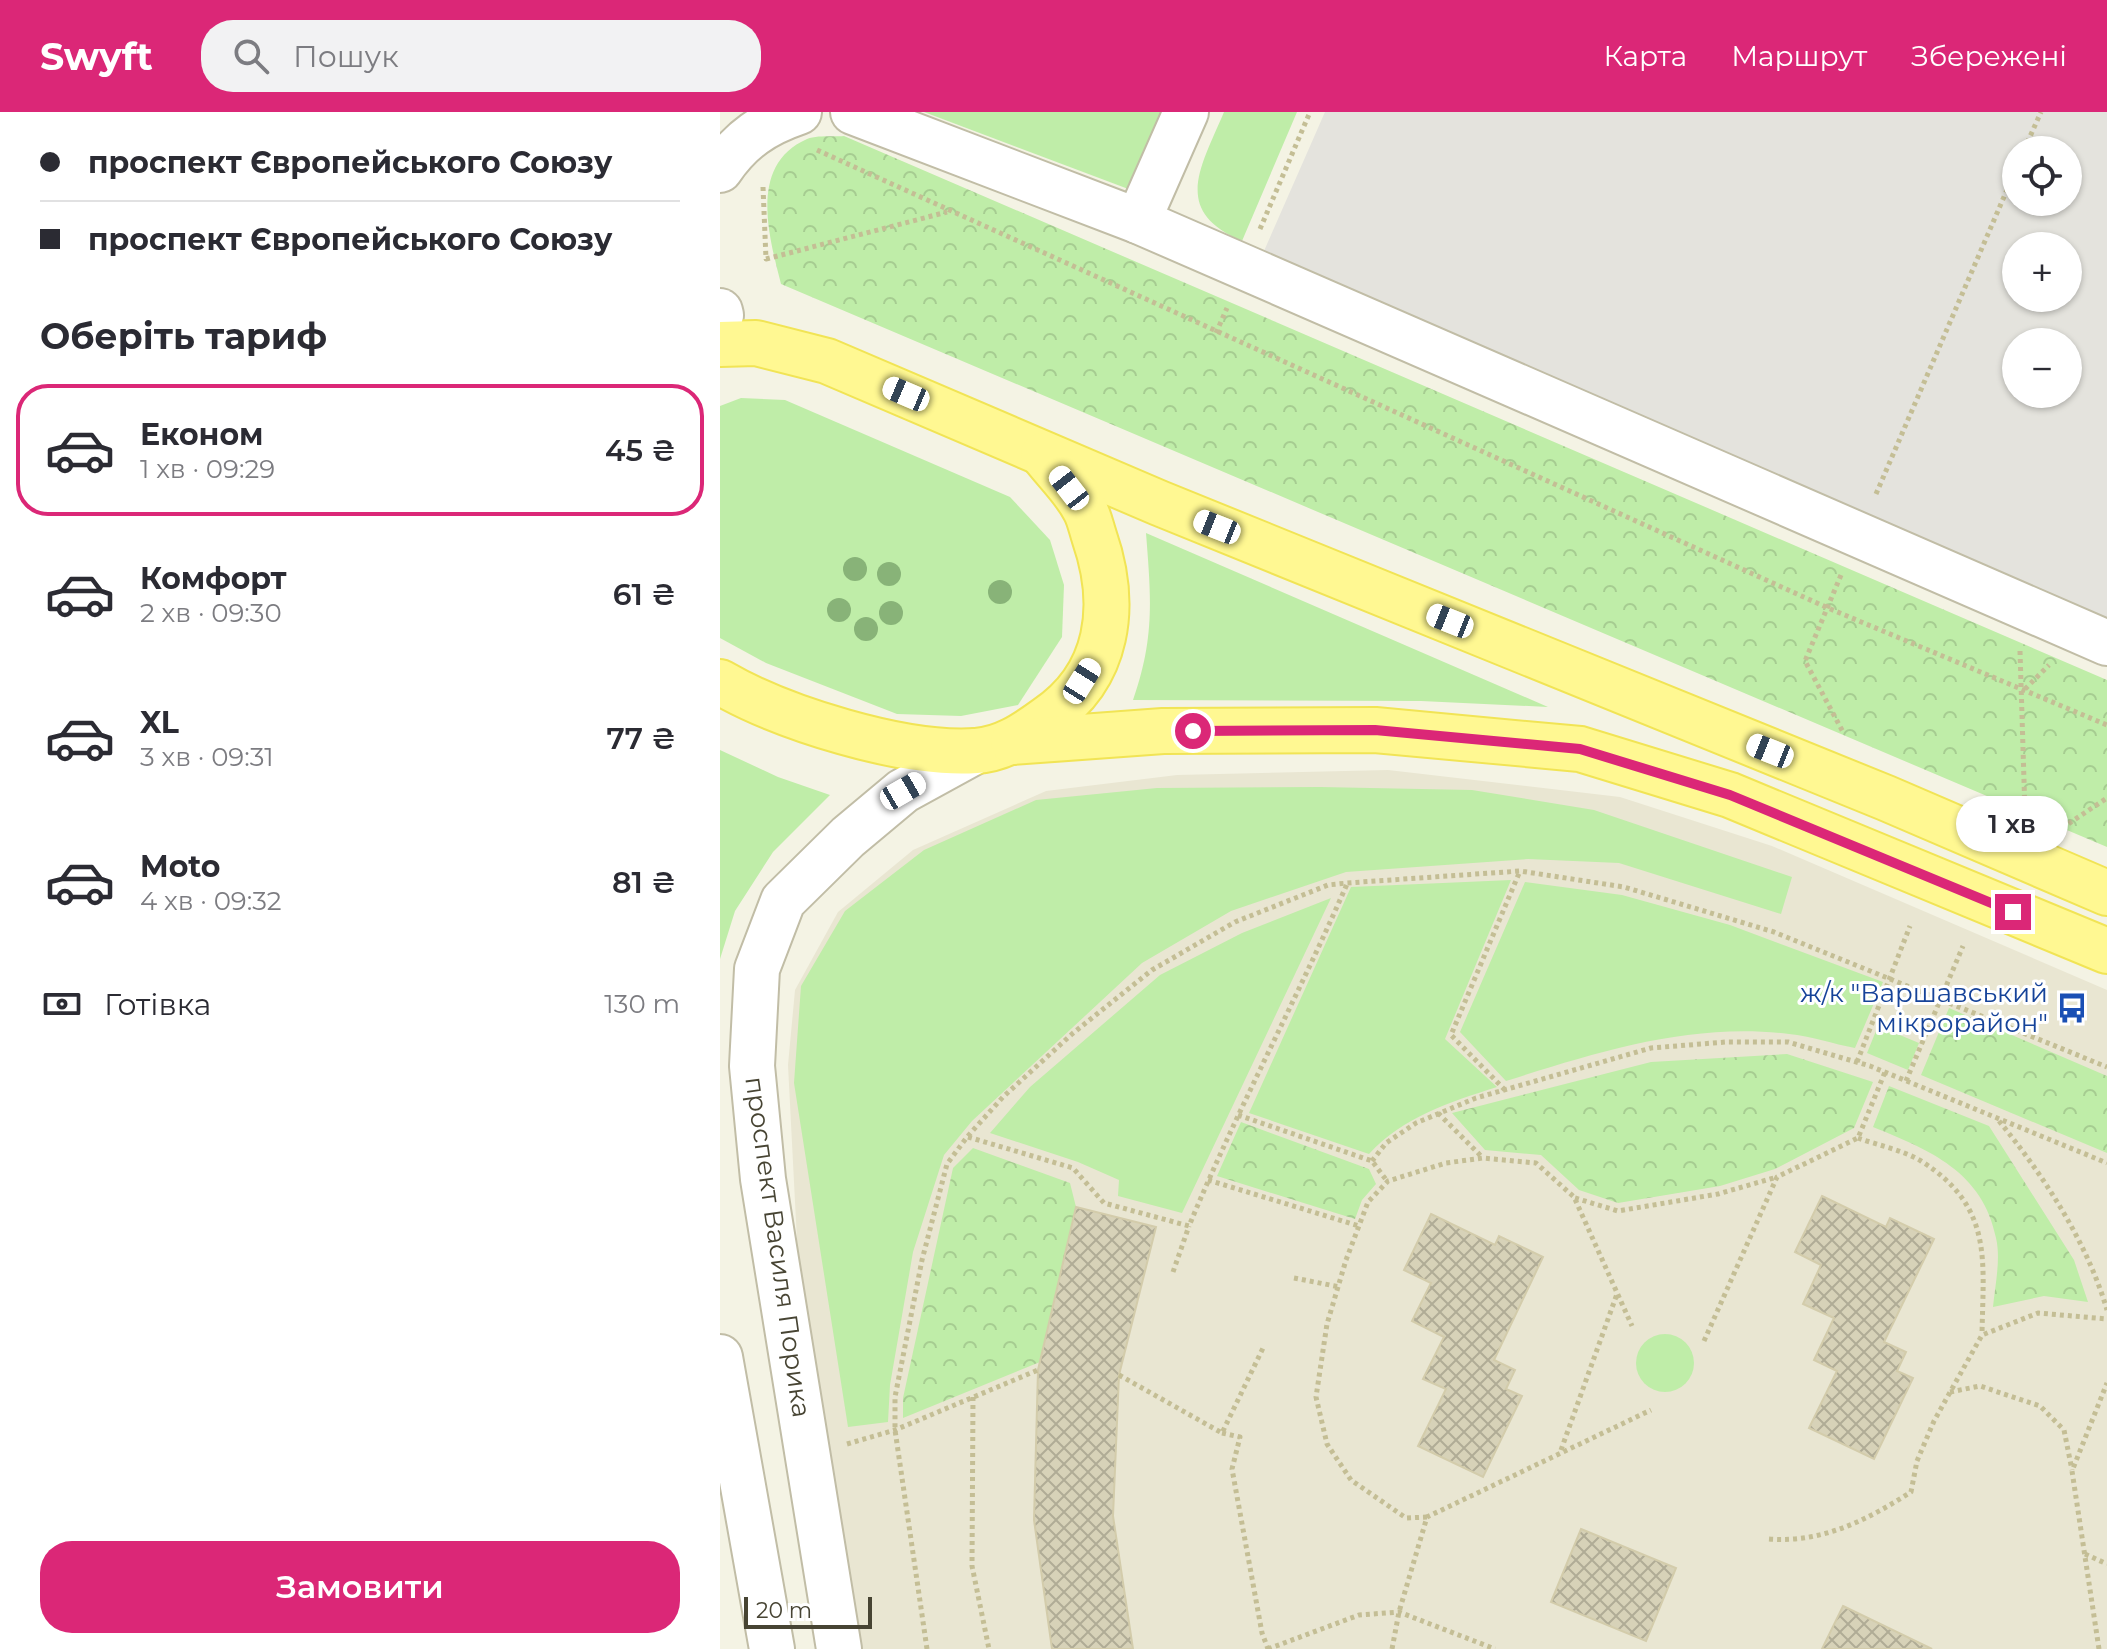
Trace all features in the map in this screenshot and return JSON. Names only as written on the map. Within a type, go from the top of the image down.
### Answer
[{"type":"main road","points":[[720,314],[1159,503],[1886,798],[2107,893]]},
{"type":"main road","points":[[720,344],[756,343],[827,361]]},
{"type":"main road","points":[[995,747],[1066,706],[1097,657],[1109,617],[1105,567],[1085,508],[1037,448]]},
{"type":"main road","points":[[720,682],[814,722],[874,740],[995,747],[1163,731],[1375,730],[1580,749],[1730,795],[2107,951]]},
{"type":"street","points":[[853,112],[1138,221],[2107,643]]},
{"type":"street","points":[[1138,221],[1186,112]]},
{"type":"street","points":[[720,170],[736,147],[767,123],[804,129]]},
{"type":"street","name":"проспект Василя Порика","points":[[839,1649],[763,1179],[752,1066],[757,969],[783,901],[837,848],[903,791],[995,747]]},
{"type":"street","points":[[720,1357],[772,1649]]},
{"type":"path","points":[[1254,242],[1310,112]]},
{"type":"path","points":[[2030,136],[2041,112]]},
{"type":"path","points":[[804,129],[947,212],[1828,608],[2107,725]]},
{"type":"path","points":[[1875,496],[2002,201]]},
{"type":"path","points":[[766,259],[947,212]]},
{"type":"path","points":[[1216,333],[1229,304]]},
{"type":"path","points":[[1844,567],[1805,661],[1845,736]]},
{"type":"path","points":[[2020,647],[2024,690],[2025,818]]},
{"type":"path","points":[[2024,690],[2053,661]]},
{"type":"path","points":[[2057,831],[2107,798]]},
{"type":"path","points":[[1505,1090],[1451,1035],[1520,871]]},
{"type":"path","points":[[927,1649],[895,1430],[895,1397],[922,1260],[947,1164],[1003,1097],[1061,1044],[1152,970],[1235,922],[1328,885],[1347,883],[1520,871],[1624,887],[1774,932],[2107,1067]]},
{"type":"path","points":[[1173,1272],[1208,1180],[1255,1086],[1347,883]]},
{"type":"path","points":[[1857,1062],[1910,926]]},
{"type":"path","points":[[1906,1081],[1963,946]]},
{"type":"path","points":[[1372,1161],[1386,1143],[1438,1113],[1505,1090],[1651,1048],[1788,1042],[1885,1072],[2107,1163]]},
{"type":"path","points":[[1651,1410],[1427,1517],[1406,1518],[1371,1497],[1351,1480],[1327,1444],[1316,1397],[1327,1324],[1368,1202],[1388,1181],[1446,1163],[1483,1158],[1536,1163],[1574,1197],[1618,1211],[1718,1194],[1777,1177],[1858,1138],[1885,1072]]},
{"type":"path","points":[[1438,1113],[1483,1158]]},
{"type":"path","points":[[1238,1115],[1372,1161],[1388,1181]]},
{"type":"path","points":[[1997,1119],[2030,1159],[2088,1259],[2107,1310]]},
{"type":"path","points":[[967,1137],[1073,1168],[1104,1203],[1189,1226]]},
{"type":"path","points":[[1769,1539],[1796,1541],[1822,1536],[1870,1518],[1911,1492],[1917,1461],[1982,1335],[1983,1261],[1973,1210],[1921,1161],[1858,1138]]},
{"type":"path","points":[[1704,1341],[1777,1177]]},
{"type":"path","points":[[1208,1180],[1359,1226]]},
{"type":"path","points":[[1574,1197],[1632,1326]]},
{"type":"path","points":[[1294,1278],[1340,1287]]},
{"type":"path","points":[[1560,1451],[1617,1294]]},
{"type":"path","points":[[1982,1335],[2038,1313],[2107,1319]]},
{"type":"path","points":[[1222,1433],[1264,1346]]},
{"type":"path","points":[[808,1455],[895,1430],[1038,1370]]},
{"type":"path","points":[[1119,1375],[1222,1433],[1240,1437],[1232,1469],[1268,1649],[1359,1615],[1399,1612],[1495,1649]]},
{"type":"path","points":[[2072,1471],[2107,1383]]},
{"type":"path","points":[[1950,1392],[1980,1386],[2040,1406],[2064,1430],[2099,1649]]},
{"type":"path","points":[[973,1397],[972,1566],[989,1649]]},
{"type":"path","points":[[1392,1649],[1399,1612],[1427,1517]]},
{"type":"path","points":[[2084,1553],[2107,1564]]},
{"type":"shaded area","points":[[1325,112],[2107,112],[2107,620],[1264,251]]},
{"type":"shaded area","points":[[1388,770],[1620,797],[1772,846],[2107,990],[2107,1649],[839,1649],[808,1455],[788,1065],[795,990],[838,912],[913,850],[1046,791],[1177,775]]},
{"type":"green space","points":[[924,112],[1166,112],[1131,190]]},
{"type":"green space","points":[[1224,112],[1297,112],[1242,241],[1220,229],[1206,216],[1199,202],[1201,169]]},
{"type":"green space","points":[[844,136],[2107,680],[2107,847],[781,284],[768,224],[767,203],[776,166],[788,151],[807,139]]},
{"type":"green space","points":[[741,398],[785,400],[1010,497],[1050,540],[1064,585],[1062,637],[1018,705],[961,716],[897,714],[766,663],[720,638],[720,406]]},
{"type":"green space","points":[[1146,533],[1548,707],[1421,701],[1133,700],[1145,656],[1150,617]]},
{"type":"green space","points":[[720,750],[778,777],[830,795],[773,852],[735,911],[720,959]]},
{"type":"green space","points":[[1157,788],[1472,790],[1594,810],[1792,877],[1781,914],[1619,863],[1528,859],[1346,872],[1231,911],[1142,963],[972,1121],[944,1155],[913,1252],[890,1385],[888,1422],[848,1427],[794,1083],[801,986],[845,911],[924,850],[1036,800]]},
{"type":"green space","points":[[1511,880],[1445,1039],[1497,1087],[1412,1120],[1369,1154],[1249,1113],[1351,887]]},
{"type":"green space","points":[[1525,882],[1622,895],[1730,925],[1883,982],[1855,1048],[1789,1034],[1716,1032],[1610,1050],[1506,1081],[1460,1032]]},
{"type":"green space","points":[[1331,898],[1182,1213],[1118,1196],[1119,1180],[1078,1162],[990,1133],[1030,1087],[1160,975],[1242,933]]},
{"type":"green space","points":[[1949,1008],[2107,1076],[2107,1153],[1921,1075]]},
{"type":"green space","points":[[1878,1026],[1919,1043],[1908,1070],[1867,1053]]},
{"type":"green space","points":[[1787,1054],[1873,1082],[1854,1128],[1775,1169],[1720,1186],[1618,1203],[1579,1190],[1541,1155],[1485,1150],[1452,1113],[1651,1062]]},
{"type":"green space","points":[[1889,1086],[1989,1126],[2074,1260],[2088,1302],[2044,1296],[1993,1307],[1998,1255],[1989,1215],[1979,1196],[1951,1166],[1873,1127]]},
{"type":"green space","points":[[1241,1122],[1369,1169],[1376,1184],[1362,1200],[1355,1219],[1217,1176]]},
{"type":"green space","points":[[973,1148],[1070,1183],[1076,1207],[1040,1362],[903,1418],[903,1398],[953,1168]]},
{"type":"green space","points":[[1665,1334],[1685,1343],[1694,1363],[1685,1383],[1665,1392],[1645,1383],[1636,1363],[1645,1343]]},
{"type":"building","points":[[1822,1196],[1886,1227],[1890,1218],[1934,1239],[1884,1342],[1906,1352],[1897,1371],[1913,1378],[1874,1459],[1809,1428],[1837,1371],[1814,1360],[1834,1318],[1803,1304],[1821,1265],[1795,1252]]},
{"type":"building","points":[[1076,1207],[1156,1227],[1119,1375],[1113,1516],[1133,1649],[1052,1649],[1034,1520],[1038,1370]]},
{"type":"building","points":[[1431,1214],[1495,1245],[1499,1236],[1543,1257],[1494,1360],[1515,1370],[1506,1389],[1522,1396],[1483,1477],[1418,1446],[1446,1389],[1423,1379],[1444,1337],[1412,1321],[1431,1283],[1404,1270]]},
{"type":"building","points":[[1581,1529],[1676,1568],[1646,1641],[1551,1602]]},
{"type":"building","points":[[1843,1606],[1932,1649],[1822,1649]]},
{"type":"place","name":"ж/к \"Варшавський мікрорайон\"","points":[[2072,1008]]},
{"type":"route","points":[[1193,731],[1375,730],[1580,749],[1730,795],[2013,912]]}]
